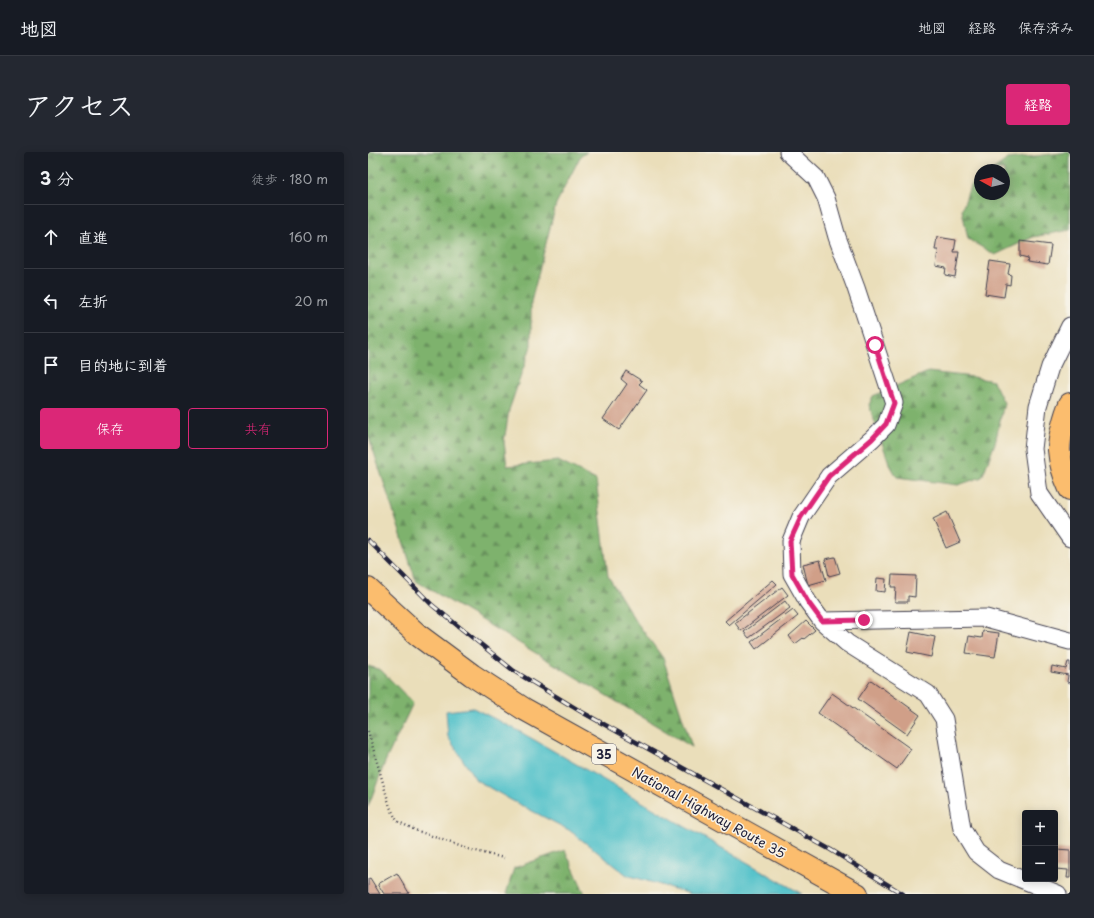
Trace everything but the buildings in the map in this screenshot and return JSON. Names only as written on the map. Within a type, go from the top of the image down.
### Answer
[{"type":"highway","points":[[1070,404],[1066,415],[1059,450],[1065,477],[1070,489]]},
{"type":"highway","name":"National Highway Route 35","points":[[368,589],[418,635],[472,675],[524,709],[857,894]]},
{"type":"street","points":[[788,152],[816,178],[826,198],[894,403],[886,424],[872,439],[829,476],[801,517],[790,541],[792,574],[808,602],[822,621],[847,643],[928,694],[944,719],[962,829],[976,852],[999,870],[1058,894]]},
{"type":"street","points":[[1070,326],[1050,367],[1038,406],[1033,449],[1039,493],[1070,538]]},
{"type":"street","points":[[822,621],[986,618],[1070,641]]},
{"type":"path","points":[[368,731],[390,807],[397,821],[415,830],[461,846],[504,858]]},
{"type":"green space","points":[[368,152],[587,152],[580,157],[556,204],[531,302],[531,346],[509,410],[504,442],[507,466],[558,461],[596,480],[608,576],[635,620],[663,658],[692,747],[416,581],[368,434]]},
{"type":"green space","points":[[1070,152],[1070,230],[1033,237],[995,255],[968,239],[962,210],[970,186],[974,183],[974,200],[1010,200],[1010,164],[1001,164],[1008,159]]},
{"type":"green space","points":[[928,372],[973,377],[993,381],[1004,403],[995,443],[982,477],[958,485],[897,477],[889,463],[869,405],[873,396]]},
{"type":"green space","points":[[368,666],[381,670],[413,703],[385,762],[368,807]]},
{"type":"green space","points":[[565,850],[585,894],[506,894],[514,868]]},
{"type":"water","points":[[473,708],[517,730],[802,894],[691,894],[627,875],[569,830],[476,780],[448,737],[446,711]]},
{"type":"railway","points":[[368,540],[432,605],[514,671],[580,711],[831,850],[903,894]]},
{"type":"route","points":[[864,620],[822,621],[808,602],[792,574],[790,541],[801,517],[829,476],[872,439],[886,424],[894,403],[875,345]]}]
